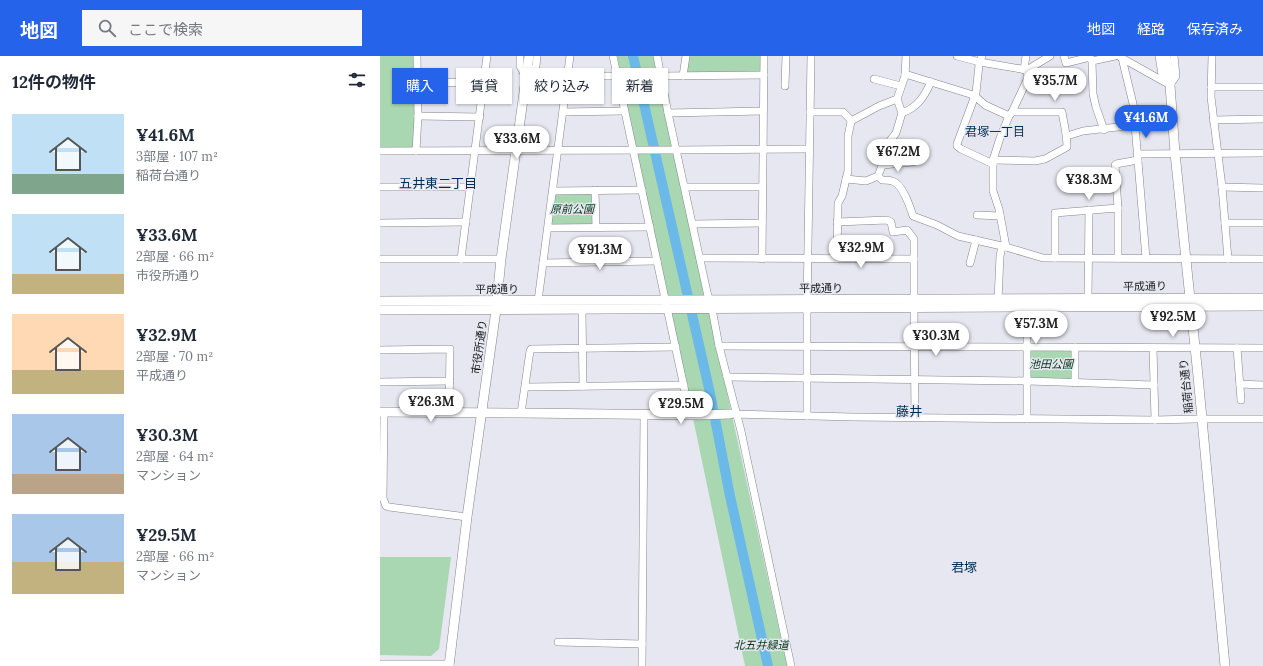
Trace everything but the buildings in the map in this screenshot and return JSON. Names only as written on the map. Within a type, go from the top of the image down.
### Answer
[{"type":"street","points":[[417,56],[417,68]]},
{"type":"street","points":[[486,68],[488,56]]},
{"type":"street","points":[[520,56],[521,68]]},
{"type":"street","points":[[535,68],[537,56]]},
{"type":"street","points":[[569,68],[570,56]]},
{"type":"street","points":[[613,56],[615,68]]},
{"type":"street","points":[[657,56],[659,68]]},
{"type":"street","points":[[683,76],[686,56]]},
{"type":"street","points":[[762,259],[764,56]]},
{"type":"street","points":[[785,86],[786,56]]},
{"type":"street","points":[[807,416],[807,305],[811,56]]},
{"type":"street","points":[[846,179],[866,181],[878,176],[883,165],[886,146],[896,133],[902,113],[897,99],[905,74],[906,56]]},
{"type":"street","points":[[957,56],[981,59],[1026,70],[1050,56]]},
{"type":"street","points":[[998,300],[1000,256],[1004,246],[1000,216],[993,191],[993,162],[1000,138],[1028,78],[1026,70],[1026,56]]},
{"type":"street","points":[[1064,56],[1066,63],[1090,57],[1092,61],[1092,94],[1104,130]]},
{"type":"street","points":[[1159,56],[1162,75],[1170,85]]},
{"type":"street","name":"稲荷台通り","points":[[1166,56],[1225,666]]},
{"type":"street","points":[[1170,85],[1176,76],[1174,56]]},
{"type":"street","points":[[1212,56],[1210,97],[1222,187],[1228,259]]},
{"type":"street","points":[[1092,61],[1119,57],[1170,85]]},
{"type":"street","points":[[1119,57],[1135,112],[1146,258]]},
{"type":"street","points":[[905,74],[975,96],[985,105],[1011,114],[1061,111],[1067,136],[1067,147],[1045,159],[1035,161],[993,162],[957,146],[975,96],[981,59]]},
{"type":"street","points":[[668,76],[764,75]]},
{"type":"street","points":[[874,79],[901,86]]},
{"type":"street","points":[[902,113],[914,108],[922,99],[931,82]]},
{"type":"street","points":[[1211,87],[1263,87]]},
{"type":"street","points":[[851,121],[879,106],[897,99]]},
{"type":"street","points":[[416,151],[417,104]]},
{"type":"street","points":[[461,259],[481,104]]},
{"type":"street","name":"市役所通り","points":[[449,666],[467,518],[497,305],[501,259],[524,104]]},
{"type":"street","points":[[538,301],[564,104]]},
{"type":"street","points":[[623,104],[635,150],[656,261],[670,305],[676,347],[684,385],[694,415]]},
{"type":"street","points":[[666,104],[674,150],[700,258],[707,304],[727,377],[733,414],[742,439],[791,666]]},
{"type":"street","points":[[563,112],[624,111]]},
{"type":"street","points":[[668,113],[763,111]]},
{"type":"street","points":[[810,112],[843,112],[851,121]]},
{"type":"street","points":[[418,116],[480,117]]},
{"type":"street","points":[[1213,120],[1263,119]]},
{"type":"street","points":[[837,259],[838,203],[842,196],[846,179],[848,136],[851,121]]},
{"type":"street","points":[[1067,136],[1083,132],[1135,126]]},
{"type":"street","points":[[380,150],[809,149]]},
{"type":"street","points":[[1118,258],[1116,164],[1138,157],[1175,153],[1263,153]]},
{"type":"street","points":[[883,165],[913,162]]},
{"type":"street","points":[[878,176],[882,180],[892,181],[896,184],[906,197],[913,216],[937,225],[958,236],[1004,246],[1043,258],[1263,259]]},
{"type":"street","points":[[380,187],[471,187]]},
{"type":"street","points":[[684,187],[762,187]]},
{"type":"street","points":[[1222,187],[1263,188]]},
{"type":"street","points":[[553,190],[642,190]]},
{"type":"street","points":[[594,190],[596,227]]},
{"type":"street","points":[[1055,258],[1055,213],[1118,208]]},
{"type":"street","points":[[1088,210],[1088,299]]},
{"type":"street","points":[[976,215],[1000,216]]},
{"type":"street","points":[[837,222],[890,220],[893,232],[907,230],[914,239],[915,417]]},
{"type":"street","points":[[380,223],[466,222]]},
{"type":"street","points":[[693,224],[762,223]]},
{"type":"street","points":[[1225,223],[1263,223]]},
{"type":"street","points":[[548,228],[650,227]]},
{"type":"street","points":[[970,263],[976,240]]},
{"type":"street","points":[[700,258],[914,259]]},
{"type":"street","points":[[380,259],[501,259]]},
{"type":"street","points":[[543,263],[656,261]]},
{"type":"street","name":"平成通り","points":[[914,304],[1027,308],[1263,298]]},
{"type":"street","name":"平成通り","points":[[380,302],[497,305],[582,310],[707,304],[914,304],[998,300],[1088,299],[1263,306]]},
{"type":"street","name":"平成通り","points":[[380,310],[497,305],[538,301],[670,305]]},
{"type":"street","points":[[1027,308],[1027,419]]},
{"type":"street","points":[[582,310],[583,386]]},
{"type":"street","points":[[719,346],[1263,348]]},
{"type":"street","points":[[522,412],[531,349],[676,347]]},
{"type":"street","points":[[1075,347],[1075,383]]},
{"type":"street","points":[[1153,348],[1155,420]]},
{"type":"street","points":[[1237,348],[1241,400]]},
{"type":"street","points":[[380,350],[450,350],[449,413]]},
{"type":"street","points":[[727,377],[1026,381],[1154,385]]},
{"type":"street","points":[[380,382],[450,381]]},
{"type":"street","points":[[1240,384],[1263,385]]},
{"type":"street","points":[[526,387],[684,385]]},
{"type":"street","points":[[467,518],[386,506],[383,498],[382,412],[522,412],[644,415],[733,414],[1027,419],[1263,419]]},
{"type":"street","points":[[642,666],[644,415]]},
{"type":"street","points":[[558,642],[642,644]]},
{"type":"street","points":[[380,665],[449,666]]},
{"type":"green space","points":[[380,56],[415,56],[415,68],[392,68],[392,104],[415,104],[415,145],[412,147],[380,148]]},
{"type":"green space","name":"北五井緑道","points":[[617,56],[653,56],[656,68],[620,68]]},
{"type":"green space","points":[[686,56],[764,56],[764,75],[683,76]]},
{"type":"green space","name":"北五井緑道","points":[[627,104],[664,104],[787,666],[745,666]]},
{"type":"green space","name":"原前公園","points":[[595,190],[596,227],[548,228],[553,191]]},
{"type":"green space","name":"池田公園","points":[[1026,347],[1075,347],[1075,383],[1027,381]]},
{"type":"green space","points":[[380,557],[451,557],[439,649],[431,656],[380,655]]},
{"type":"waterway","points":[[633,56],[710,393],[730,496],[768,666]]},
{"type":"district","name":"君塚一丁目","points":[[995,132]]},
{"type":"district","name":"五井東二丁目","points":[[438,183]]},
{"type":"district","name":"藤井","points":[[909,411]]},
{"type":"district","name":"君塚","points":[[964,567]]}]
